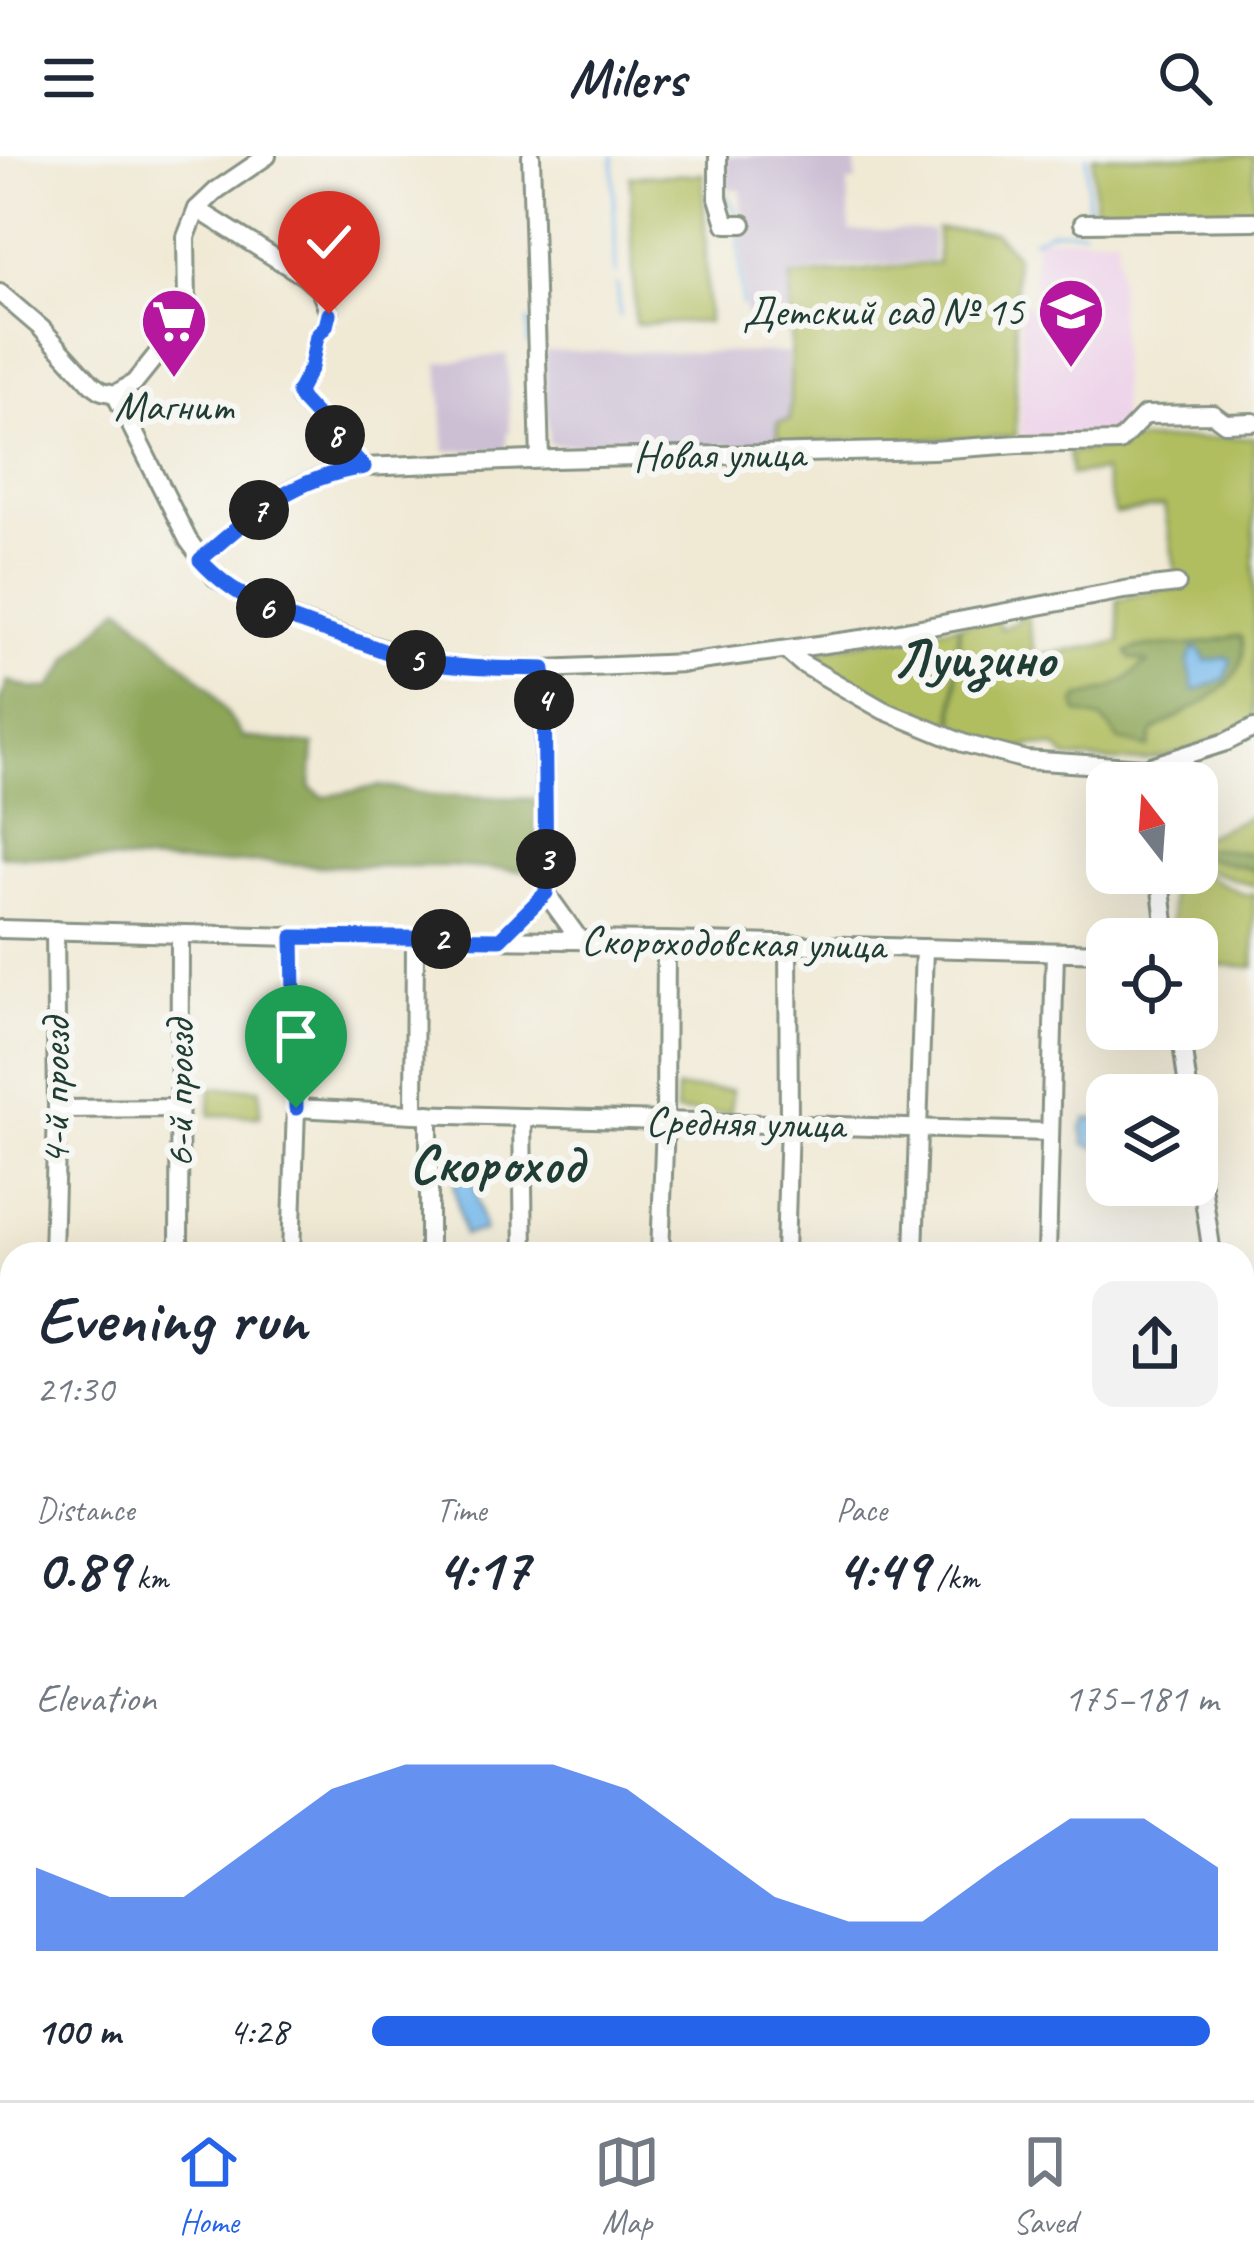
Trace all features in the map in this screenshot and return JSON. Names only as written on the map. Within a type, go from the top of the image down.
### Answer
[{"type":"street","points":[[0,293],[92,384],[115,394],[134,383],[179,327],[187,307],[186,237],[197,209],[267,156]]},
{"type":"street","points":[[531,156],[541,459]]},
{"type":"street","points":[[718,156],[718,198],[726,224],[743,224]]},
{"type":"street","points":[[197,209],[320,290],[329,314],[298,392],[364,467]]},
{"type":"street","points":[[1083,223],[1254,221]]},
{"type":"street","points":[[115,394],[200,560],[215,577],[253,602],[299,621],[421,662],[544,669],[685,663],[787,651],[1177,584]]},
{"type":"street","name":"Новая улица","points":[[200,560],[286,492],[335,472],[364,467],[1102,443],[1119,442],[1145,416],[1214,415],[1225,423],[1252,422]]},
{"type":"street","points":[[787,651],[883,710],[963,743],[1026,760],[1086,768]]},
{"type":"street","points":[[544,669],[546,893],[579,939]]},
{"type":"street","points":[[1178,762],[1254,728]]},
{"type":"street","points":[[500,939],[546,893]]},
{"type":"street","name":"Скороходовская улица","points":[[0,929],[1086,953]]},
{"type":"street","name":"4-й проезд","points":[[53,1242],[55,930]]},
{"type":"street","name":"6-й проезд","points":[[178,1242],[180,934]]},
{"type":"street","points":[[291,1242],[296,1108],[293,937]]},
{"type":"street","points":[[415,938],[428,1242]]},
{"type":"street","points":[[660,1242],[666,940]]},
{"type":"street","points":[[785,1242],[788,944]]},
{"type":"street","points":[[914,1242],[924,948]]},
{"type":"street","points":[[1048,1242],[1055,952]]},
{"type":"street","points":[[57,1108],[178,1108]]},
{"type":"street","name":"Средняя улица","points":[[296,1108],[1050,1132]]},
{"type":"street","points":[[522,1117],[524,1242]]},
{"type":"street","points":[[1205,1206],[1210,1242]]},
{"type":"shaded area","points":[[727,156],[855,156],[856,181],[848,183],[850,231],[932,230],[933,261],[789,275],[789,314],[745,315],[741,189],[728,189]]},
{"type":"shaded area","name":"Детский сад № 15","points":[[1039,237],[1117,237],[1122,434],[1114,439],[1021,436],[1021,306],[1034,305]]},
{"type":"shaded area","points":[[545,351],[787,353],[789,421],[777,422],[777,444],[549,444]]},
{"type":"shaded area","points":[[507,354],[507,450],[445,451],[439,363]]},
{"type":"green space","points":[[1093,156],[1254,156],[1254,211],[1099,211],[1095,209]]},
{"type":"green space","points":[[703,174],[708,322],[635,324],[630,176]]},
{"type":"green space","points":[[937,229],[994,232],[1015,254],[1016,437],[778,443],[778,422],[790,420],[791,277],[938,263]]},
{"type":"green space","points":[[1254,437],[1254,719],[1192,748],[1133,762],[1066,758],[1057,748],[1033,745],[1014,752],[954,732],[960,625],[996,619],[1001,629],[1018,621],[1018,614],[1027,616],[1035,656],[1120,642],[1117,600],[1178,585],[1164,506],[1115,514],[1103,471],[1071,475],[1069,453],[1127,441]]},
{"type":"green space","points":[[121,606],[209,687],[243,737],[314,745],[311,788],[323,797],[380,786],[433,795],[536,799],[537,872],[0,855],[0,701],[8,681],[34,689],[50,688],[69,658]]},
{"type":"green space","points":[[958,625],[952,731],[908,714],[803,657],[803,653]]},
{"type":"green space","points":[[1242,637],[1243,655],[1228,684],[1153,732],[1149,748],[1120,741],[1102,719],[1078,713],[1075,703],[1079,697],[1113,687],[1147,665],[1127,652]]},
{"type":"green space","points":[[1254,815],[1254,886],[1218,874],[1218,830]]},
{"type":"green space","points":[[1218,849],[1254,854],[1254,872],[1218,861]]},
{"type":"green space","points":[[1218,882],[1246,895],[1254,893],[1254,967],[1218,965],[1218,918],[1171,918],[1169,894],[1218,894]]},
{"type":"green space","points":[[211,1088],[260,1088],[260,1116],[210,1115]]},
{"type":"green space","points":[[677,1089],[732,1090],[731,1113],[676,1112]]},
{"type":"water","points":[[1194,648],[1207,661],[1228,657],[1225,679],[1194,691],[1188,662]]},
{"type":"water","points":[[472,1177],[484,1231],[464,1235],[454,1185],[459,1178]]},
{"type":"waterway","points":[[613,156],[616,274]]},
{"type":"waterway","points":[[1087,156],[1091,215]]},
{"type":"waterway","points":[[725,193],[738,215]]},
{"type":"waterway","points":[[739,229],[742,305]]},
{"type":"waterway","points":[[1033,240],[1050,231],[1083,230]]},
{"type":"waterway","points":[[617,284],[620,316]]},
{"type":"waterway","points":[[528,321],[528,343]]},
{"type":"waterway","points":[[530,441],[531,419]]},
{"type":"place","name":"Детский сад № 15","points":[[1071,370]]},
{"type":"place","name":"Магнит","points":[[174,380]]},
{"type":"district","name":"Луизино","points":[[974,658]]},
{"type":"district","name":"Скороход","points":[[496,1164]]},
{"type":"route","points":[[296,1108],[293,937],[500,939],[546,893],[544,669],[421,662],[253,602],[215,577],[200,560],[273,499],[300,484],[364,467],[298,392],[329,314]]}]
